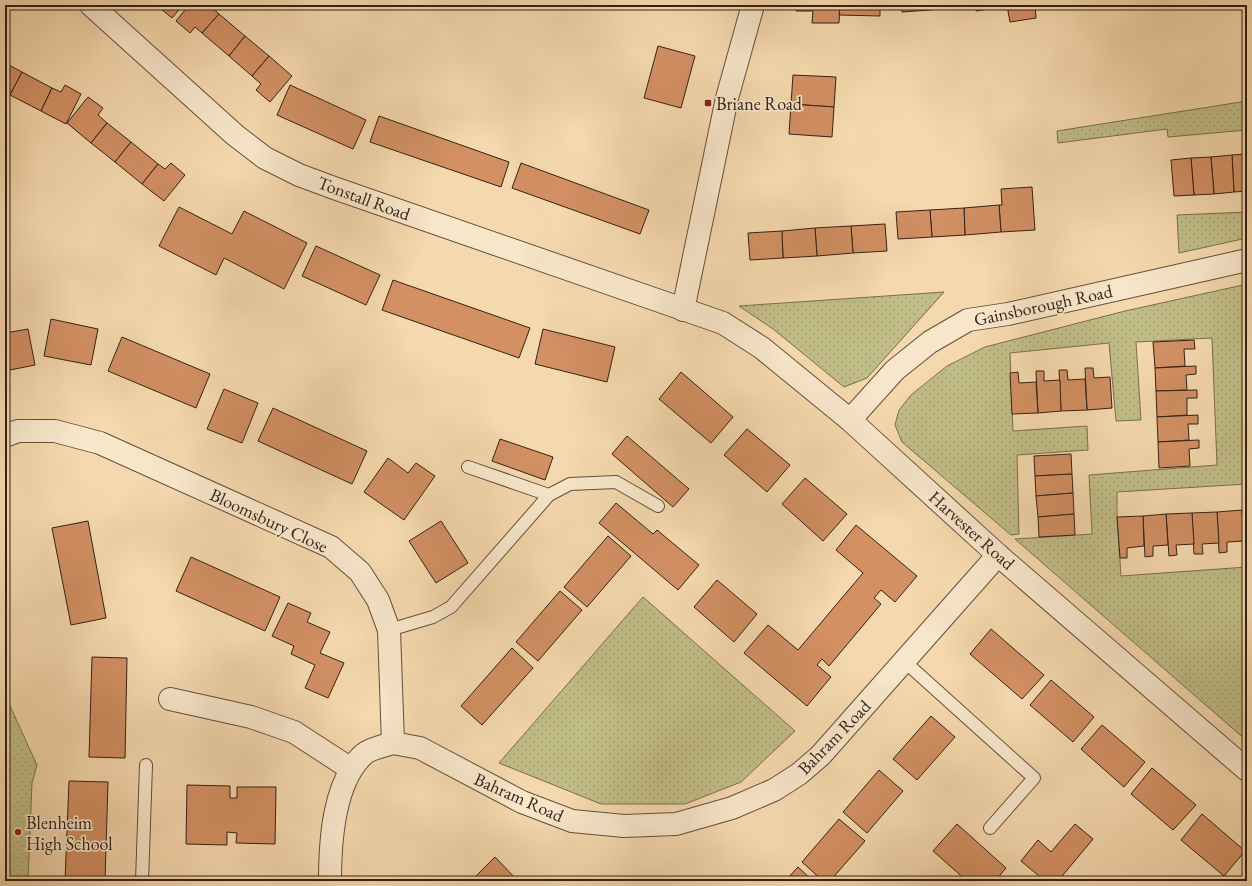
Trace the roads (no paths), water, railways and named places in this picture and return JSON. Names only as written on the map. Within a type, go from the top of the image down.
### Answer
[{"type":"street","name":"Tonstall Road","points":[[91,5],[235,135],[265,158],[300,175],[334,188],[683,310]]},
{"type":"street","points":[[683,310],[727,98],[753,5]]},
{"type":"street","name":"Gainsborough Road","points":[[850,420],[895,370],[930,342],[968,320],[1008,314],[1228,264],[1243,261],[1247,262]]},
{"type":"street","name":"Harvester Road","points":[[683,310],[723,323],[762,348],[850,420],[998,554],[1247,770]]},
{"type":"street","name":"Bloomsbury Close","points":[[5,436],[18,431],[56,431],[100,443],[331,547],[360,572],[378,600],[389,630],[393,743]]},
{"type":"street","name":"Bahram Road","points":[[393,743],[420,748],[522,802],[572,820],[624,826],[676,824],[732,808],[774,790],[800,774],[820,756],[998,554]]},
{"type":"street","points":[[170,699],[251,717],[294,732],[351,769]]},
{"type":"street","points":[[330,881],[330,848],[338,800],[351,769],[365,753],[393,743]]},
{"type":"lane","points":[[468,467],[548,495]]},
{"type":"lane","points":[[389,630],[433,617],[451,607],[548,495],[570,484],[616,482],[658,506]]},
{"type":"lane","points":[[904,661],[1034,778],[990,828]]},
{"type":"lane","points":[[142,881],[146,765]]},
{"type":"place","name":"Briane Road","points":[[708,103]]},
{"type":"place","name":"Blenheim High School","points":[[18,832]]}]
